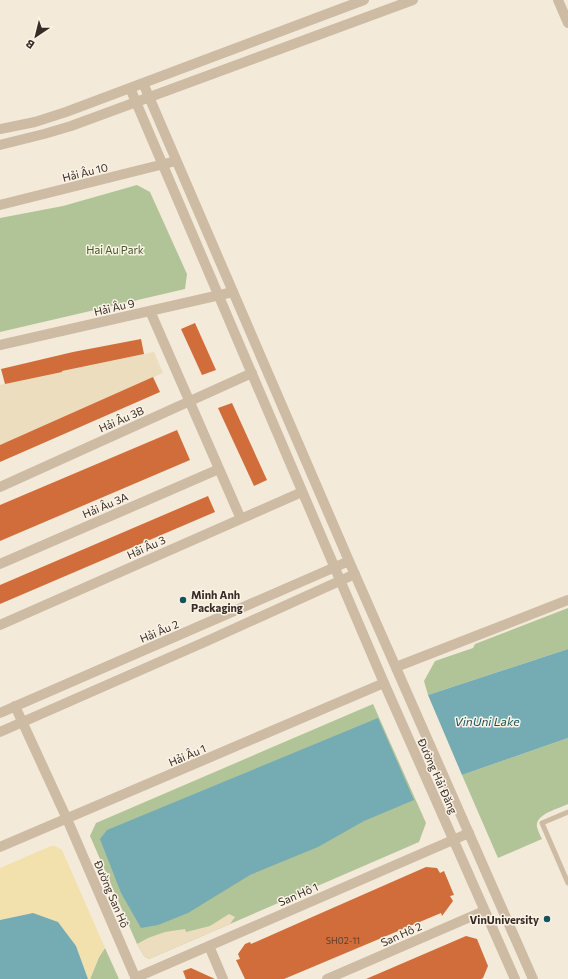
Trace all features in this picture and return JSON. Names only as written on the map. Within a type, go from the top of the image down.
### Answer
[{"type":"street","points":[[2,126],[35,122],[364,0]]},
{"type":"street","points":[[0,145],[71,126],[413,0]]},
{"type":"street","points":[[558,0],[568,23]]},
{"type":"street","name":"Đường Hải Đăng","points":[[143,83],[349,561],[533,979]]},
{"type":"street","name":"Đường Hải Đăng","points":[[130,88],[384,683],[515,979]]},
{"type":"street","points":[[2,126],[19,140]]},
{"type":"street","name":"Hải Âu 10","points":[[0,205],[176,161]]},
{"type":"street","name":"Hải Âu 9","points":[[0,345],[233,292]]},
{"type":"street","points":[[150,311],[241,518]]},
{"type":"street","name":"Hải Âu 3B","points":[[0,487],[252,373]]},
{"type":"street","name":"Hải Âu 3A","points":[[0,564],[219,469]]},
{"type":"street","name":"Hải Âu 3","points":[[0,625],[302,492]]},
{"type":"street","name":"Hải Âu 2","points":[[0,713],[349,561]]},
{"type":"street","points":[[0,732],[355,574]]},
{"type":"street","points":[[396,667],[568,600]]},
{"type":"street","name":"Hải Âu 1","points":[[0,847],[384,683]]},
{"type":"street","name":"Đường San Hô","points":[[15,706],[67,819],[136,978]]},
{"type":"street","name":"San Hô 1","points":[[136,978],[469,833]]},
{"type":"street","name":"San Hô 2","points":[[327,979],[484,911]]},
{"type":"street","points":[[209,946],[223,979]]},
{"type":"lane","points":[[568,812],[542,823],[568,883]]},
{"type":"green space","name":"Hai Au Park","points":[[137,185],[150,192],[187,274],[185,289],[0,332],[0,218],[63,206]]},
{"type":"green space","points":[[568,608],[568,649],[428,695],[424,681],[435,661],[473,648],[475,644]]},
{"type":"green space","points":[[373,704],[426,823],[419,842],[149,959],[144,956],[137,944],[90,836],[96,823]]},
{"type":"green space","points":[[568,738],[568,804],[548,812],[537,822],[538,832],[542,839],[498,858],[462,775]]},
{"type":"green space","points":[[105,948],[119,979],[90,979],[99,957]]},
{"type":"sand","points":[[51,846],[55,846],[62,850],[105,948],[99,957],[90,979],[88,979],[76,946],[33,913],[0,920],[0,868]]},
{"type":"shaded area","points":[[154,352],[163,373],[0,445],[0,385]]},
{"type":"shaded area","points":[[229,914],[235,917],[230,924],[149,959],[144,956],[137,944],[165,932],[185,929],[186,932],[210,926]]},
{"type":"water","name":"VinUni Lake","points":[[568,649],[568,738],[462,775],[428,695]]},
{"type":"water","points":[[378,718],[414,800],[364,821],[318,847],[250,875],[188,913],[158,925],[141,928],[121,893],[100,839],[107,830]]},
{"type":"water","points":[[33,913],[58,922],[76,946],[88,979],[0,979],[0,920]]},
{"type":"building","points":[[195,323],[216,370],[202,375],[181,329]]},
{"type":"building","points":[[141,339],[144,354],[5,384],[1,369],[73,352]]},
{"type":"building","points":[[153,377],[160,392],[0,462],[0,445]]},
{"type":"building","points":[[232,403],[267,480],[254,486],[218,408]]},
{"type":"building","points":[[177,430],[190,460],[0,541],[0,505]]},
{"type":"building","points":[[208,496],[215,512],[0,604],[0,585]]},
{"type":"building","points":[[426,867],[437,868],[440,873],[444,871],[454,895],[450,896],[453,901],[442,916],[441,913],[284,979],[245,979],[236,960],[240,959],[238,954],[245,944],[250,942],[251,944]]},
{"type":"building","points":[[466,936],[477,939],[488,966],[483,978],[481,979],[366,979]]},
{"type":"building","points":[[191,968],[215,979],[186,979],[183,971]]},
{"type":"place","name":"Minh Anh Packaging","points":[[183,600]]},
{"type":"place","name":"VinUniversity","points":[[547,919]]}]
